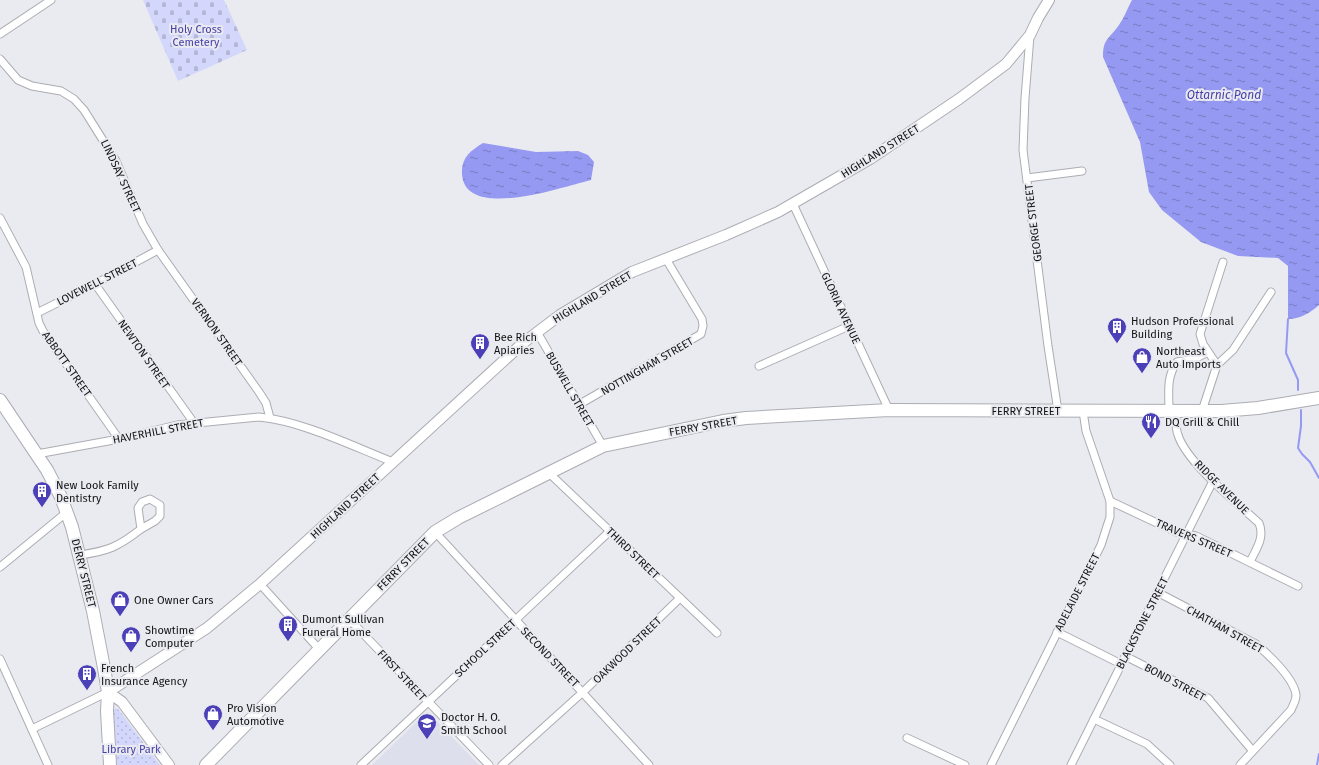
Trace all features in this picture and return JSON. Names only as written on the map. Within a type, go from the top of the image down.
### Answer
[{"type":"main road","name":"FERRY STREET","points":[[206,765],[435,532],[458,518],[603,446],[735,419],[890,410],[1202,411],[1258,408],[1319,398]]},
{"type":"main road","name":"DERRY STREET","points":[[0,400],[37,454],[54,483],[67,512],[80,556],[98,635],[108,692],[107,711],[110,765]]},
{"type":"street","points":[[0,34],[51,0]]},
{"type":"street","name":"HIGHLAND STREET","points":[[108,692],[207,628],[260,584],[392,462],[537,332],[612,283],[632,272],[726,235],[793,204],[870,159],[959,99],[1006,64],[1030,35],[1041,5],[1049,0]]},
{"type":"street","name":"GEORGE STREET","points":[[1030,35],[1023,150],[1048,346],[1058,411]]},
{"type":"street","name":"LINDSAY STREET","points":[[0,59],[18,80],[32,86],[61,91],[74,99],[84,110],[116,161],[143,224],[158,250]]},
{"type":"street","points":[[1027,178],[1082,171]]},
{"type":"street","name":"GLORIA AVENUE","points":[[793,204],[849,326],[890,410]]},
{"type":"street","name":"ABBOTT STREET","points":[[0,218],[26,267],[43,331],[119,439]]},
{"type":"street","name":"LOVEWELL STREET","points":[[37,313],[158,250]]},
{"type":"street","name":"VERNON STREET","points":[[158,250],[259,392],[266,403],[270,418]]},
{"type":"street","name":"NOTTINGHAM STREET","points":[[580,404],[701,334],[703,326],[702,319],[666,258]]},
{"type":"street","points":[[1217,365],[1208,352],[1200,334],[1222,262]]},
{"type":"street","name":"NEWTON STREET","points":[[95,284],[194,423]]},
{"type":"street","points":[[1202,411],[1217,365],[1233,350],[1271,292]]},
{"type":"street","points":[[759,366],[849,326]]},
{"type":"street","name":"BUSWELL STREET","points":[[537,332],[603,446]]},
{"type":"street","name":"RIDGE AVENUE","points":[[1208,352],[1194,359],[1177,362],[1172,369],[1169,378],[1173,411],[1180,440],[1188,452],[1213,481],[1259,523],[1262,530],[1262,537],[1250,562]]},
{"type":"street","name":"ADELAIDE STREET","points":[[991,765],[1101,545],[1110,517],[1110,501],[1086,431],[1083,411]]},
{"type":"street","name":"HAVERHILL STREET","points":[[37,454],[194,423],[248,417],[270,418],[302,427],[392,462]]},
{"type":"street","name":"THIRD STREET","points":[[549,473],[717,633]]},
{"type":"street","name":"BLACKSTONE STREET","points":[[1071,765],[1213,481]]},
{"type":"street","name":"TRAVERS STREET","points":[[1110,501],[1185,535],[1196,536],[1298,586]]},
{"type":"street","points":[[0,567],[67,512]]},
{"type":"street","points":[[80,556],[102,552],[116,547],[141,529]]},
{"type":"street","name":"SECOND STREET","points":[[435,532],[649,765]]},
{"type":"street","name":"SCHOOL STREET","points":[[361,765],[610,532]]},
{"type":"street","points":[[260,584],[319,649]]},
{"type":"street","name":"CHATHAM STREET","points":[[1157,592],[1256,644],[1277,664],[1290,682],[1296,696],[1290,710],[1252,750]]},
{"type":"street","name":"OAKWOOD STREET","points":[[502,765],[583,692],[680,598]]},
{"type":"street","name":"FIRST STREET","points":[[349,619],[489,765]]},
{"type":"street","points":[[1057,632],[1121,664]]},
{"type":"street","name":"BOND STREET","points":[[1125,656],[1208,698],[1252,750]]},
{"type":"street","points":[[0,659],[48,765]]},
{"type":"street","points":[[32,729],[108,692],[122,702],[169,765]]},
{"type":"street","points":[[1094,719],[1147,744],[1170,765]]},
{"type":"street","points":[[907,738],[965,765]]},
{"type":"street","points":[[1240,765],[1252,750]]},
{"type":"shaded area","name":"Doctor H. O. Smith School","points":[[428,712],[479,765],[372,765],[425,714]]},
{"type":"green space","name":"Holy Cross Cemetery","points":[[143,0],[224,0],[247,50],[178,81]]},
{"type":"green space","name":"Library Park","points":[[116,708],[160,765],[117,765],[113,710]]},
{"type":"water","name":"Ottarnic Pond","points":[[1132,0],[1319,0],[1319,305],[1301,317],[1288,319],[1288,266],[1278,258],[1238,256],[1201,242],[1162,210],[1149,192],[1140,142],[1103,57],[1106,41],[1121,22]]},
{"type":"water","points":[[483,143],[536,152],[578,151],[588,155],[594,162],[591,180],[518,197],[497,199],[480,196],[467,188],[462,174],[462,168],[467,156]]},
{"type":"waterway","points":[[1288,319],[1286,353],[1298,380],[1298,390]]},
{"type":"waterway","points":[[1301,410],[1301,426],[1298,448],[1310,462],[1319,478]]},
{"type":"waterway","points":[[1317,765],[1319,754]]},
{"type":"place","name":"Hudson Professional Building","points":[[1117,344]]},
{"type":"place","name":"Bee Rich Apiaries","points":[[480,360]]},
{"type":"place","name":"Northeast Auto Imports","points":[[1142,374]]},
{"type":"place","name":"DQ Grill & Chill","points":[[1151,439]]},
{"type":"place","name":"New Look Family Dentistry","points":[[42,508]]},
{"type":"place","name":"One Owner Cars","points":[[120,617]]},
{"type":"place","name":"Dumont Sullivan Funeral Home","points":[[288,642]]},
{"type":"place","name":"Showtime Computer","points":[[131,653]]},
{"type":"place","name":"French Insurance Agency","points":[[87,691]]},
{"type":"place","name":"Pro Vision Automotive","points":[[213,731]]},
{"type":"place","name":"Doctor H. O. Smith School","points":[[427,740]]}]
